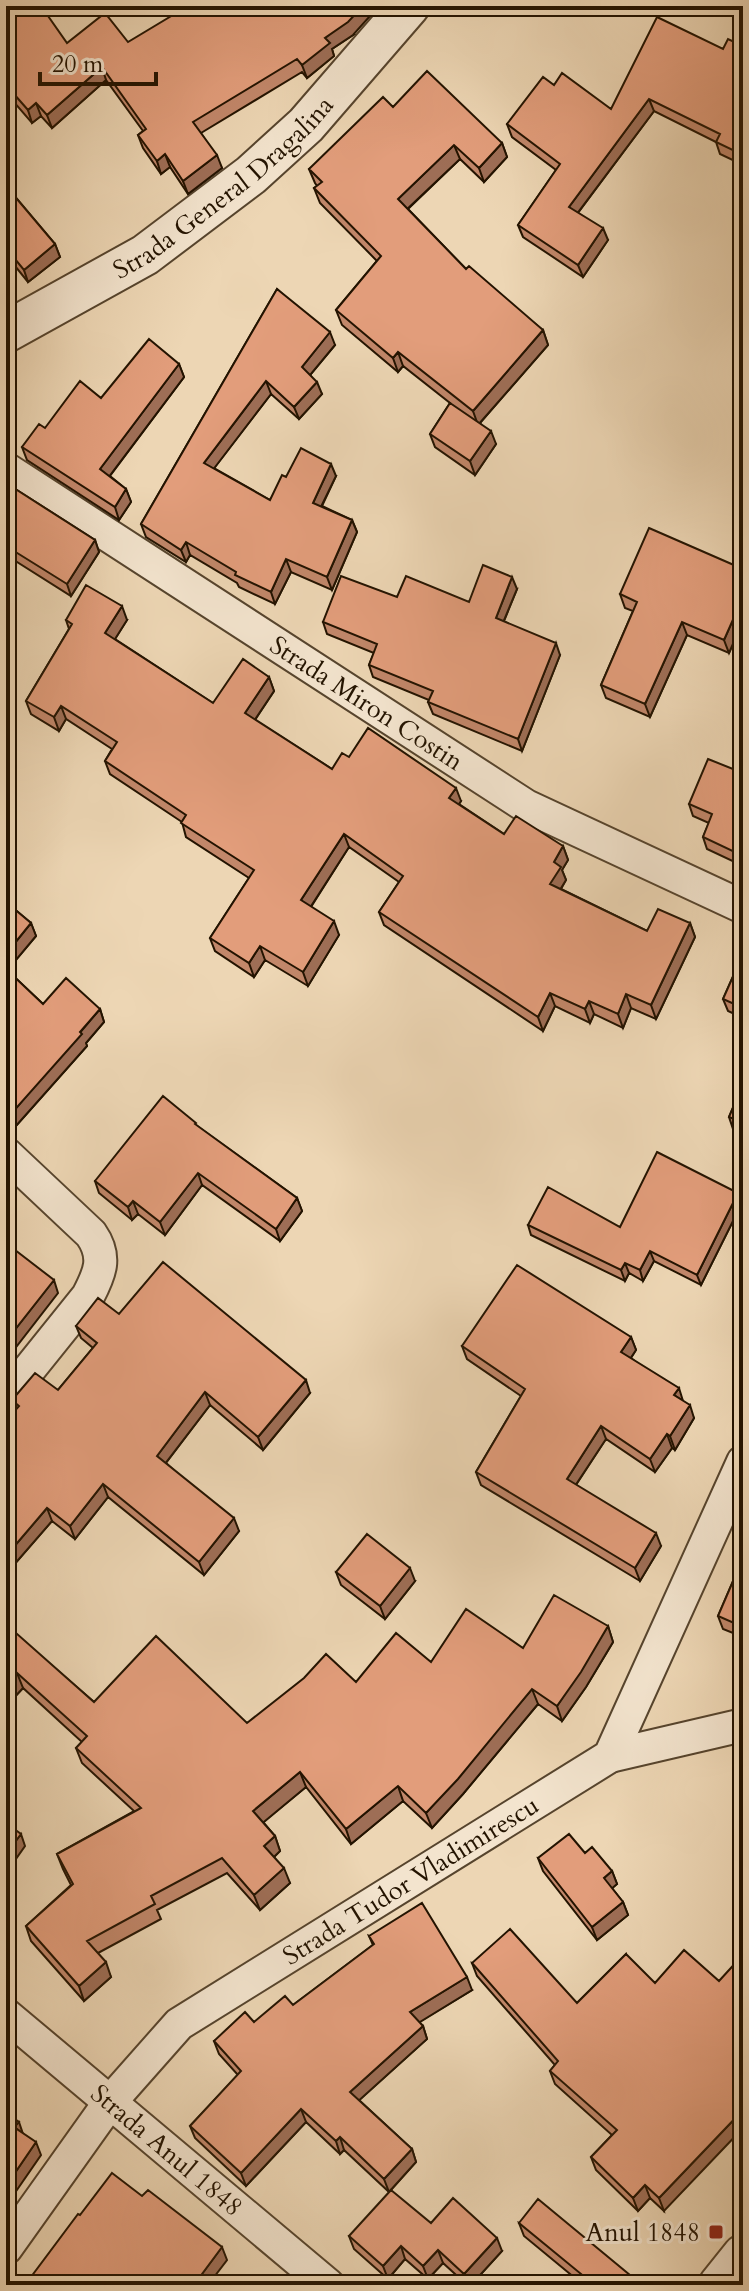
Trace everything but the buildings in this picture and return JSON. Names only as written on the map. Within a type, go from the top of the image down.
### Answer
[{"type":"street","name":"Strada General Dragalina","points":[[6,332],[145,255],[251,175],[306,125],[409,6]]},
{"type":"street","name":"Strada Miron Costin","points":[[6,469],[526,806],[743,907]]},
{"type":"street","points":[[6,1154],[91,1234],[100,1247],[101,1264],[88,1296],[6,1398]]},
{"type":"street","points":[[610,1756],[743,1462]]},
{"type":"street","name":"Strada Tudor Vladimirescu","points":[[6,2248],[110,2102],[179,2024],[610,1756],[743,1725]]},
{"type":"street","name":"Strada Anul 1848","points":[[6,2015],[328,2285]]},
{"type":"street","points":[[719,2285],[743,2255]]},
{"type":"place","name":"Anul 1848","points":[[716,2232]]}]
